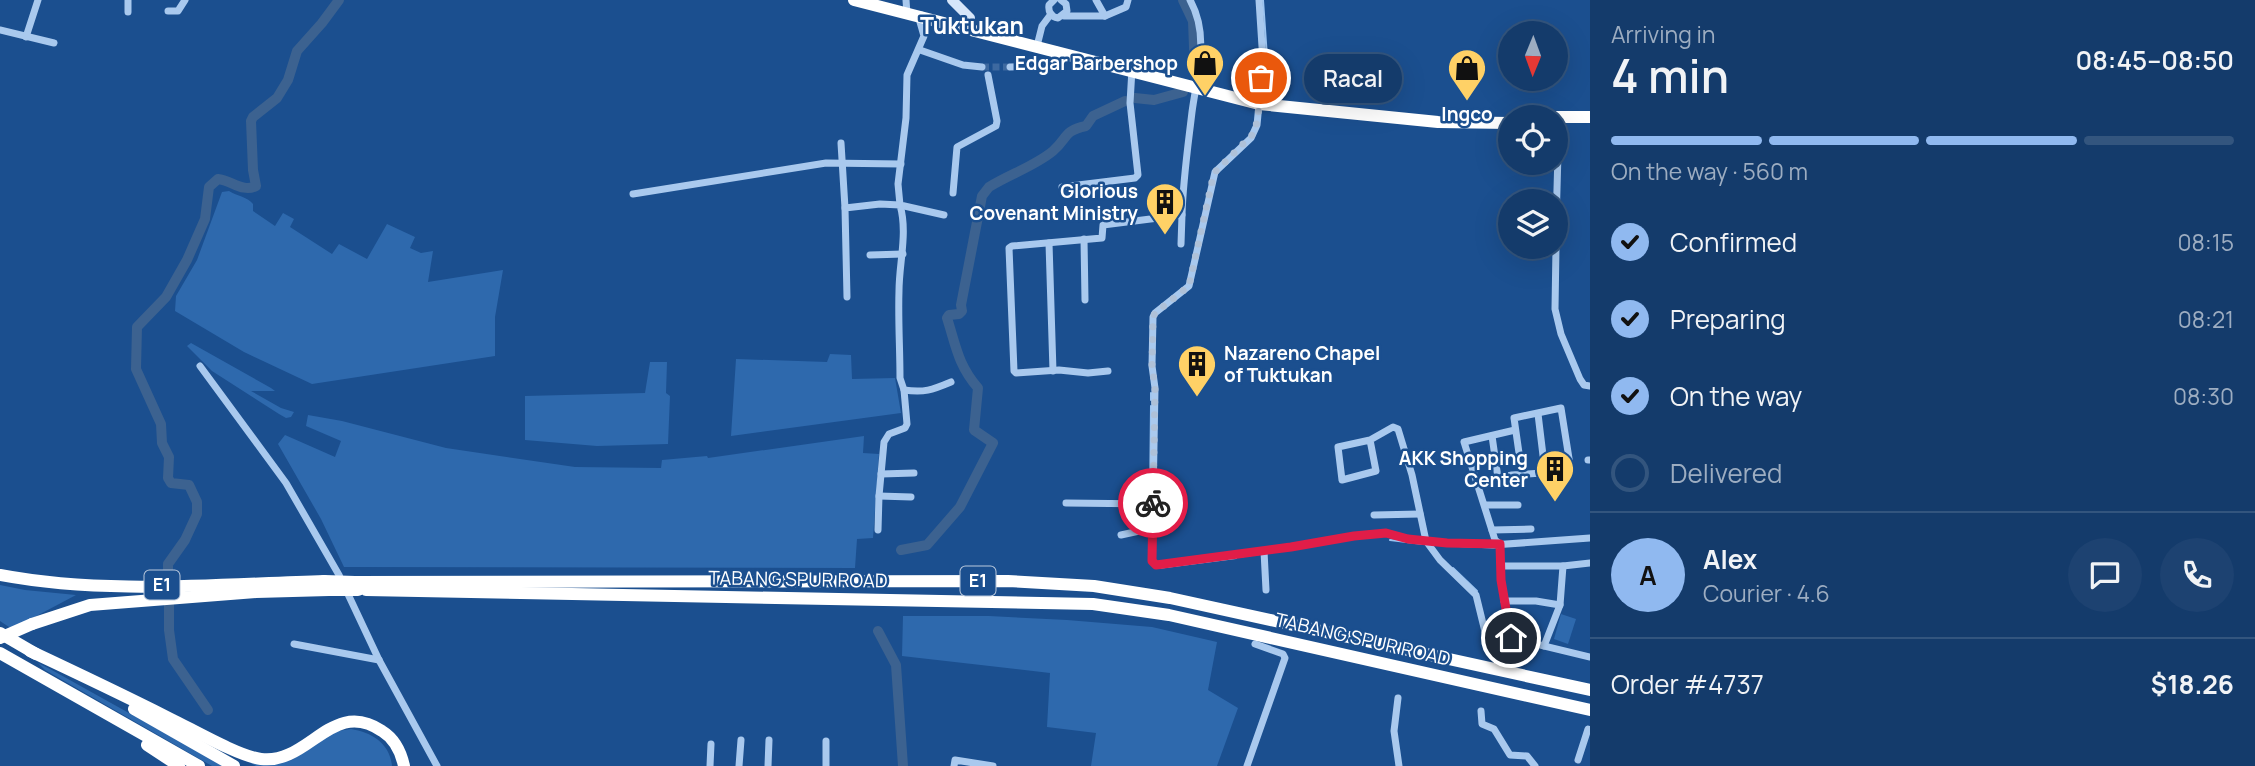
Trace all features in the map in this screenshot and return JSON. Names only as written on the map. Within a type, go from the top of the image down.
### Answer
[{"type":"highway","points":[[854,0],[907,7]]},
{"type":"highway","points":[[880,0],[907,7],[922,15],[1259,101],[1426,121],[1498,123]]},
{"type":"highway","points":[[1259,101],[1438,116],[1498,117]]},
{"type":"highway","points":[[1568,120],[1590,117]]},
{"type":"highway","points":[[1568,123],[1590,124]]},
{"type":"highway","name":"TABANG SPUR ROAD","points":[[0,575],[25,580],[125,586],[327,585],[1093,604],[1170,615],[1590,710]]},
{"type":"highway","name":"TABANG SPUR ROAD","points":[[357,586],[1008,581],[1094,586],[1170,597],[1590,690]]},
{"type":"highway","name":"TABANG SPUR ROAD","points":[[0,636],[90,605],[327,585]]},
{"type":"highway","name":"E1","points":[[0,636],[234,766]]},
{"type":"highway","points":[[30,651],[255,758],[269,759],[290,755],[328,728],[355,722],[375,726],[390,736],[400,751],[404,766]]},
{"type":"highway","points":[[0,653],[199,766]]},
{"type":"highway","points":[[26,667],[179,766]]},
{"type":"street","points":[[26,37],[37,0]]},
{"type":"street","points":[[128,0],[128,12]]},
{"type":"street","points":[[168,11],[178,11],[185,0]]},
{"type":"street","points":[[952,0],[970,18],[969,26]]},
{"type":"street","points":[[1054,0],[1048,8],[1051,14],[1058,18],[1105,16],[1126,7],[1128,0]]},
{"type":"street","points":[[1061,0],[1067,8],[1064,16]]},
{"type":"street","points":[[1096,0],[1105,16]]},
{"type":"street","points":[[1181,244],[1189,139],[1201,65],[1199,23],[1190,0]]},
{"type":"street","points":[[1259,0],[1263,62],[1255,132],[1215,172],[1189,286],[1153,317],[1152,366],[1155,388],[1152,561],[1156,565],[1386,533],[1454,544],[1590,538]]},
{"type":"street","points":[[1038,44],[1042,26],[1051,14]]},
{"type":"street","points":[[878,530],[884,442],[889,435],[905,428],[907,424],[904,390],[900,378],[899,289],[903,216],[898,184],[907,75],[924,36],[920,22],[922,15]]},
{"type":"street","points":[[0,30],[54,43]]},
{"type":"street","points":[[1010,67],[1052,66],[1058,49]]},
{"type":"street","points":[[920,50],[964,65],[982,67]]},
{"type":"street","points":[[1062,187],[1135,178],[1138,174],[1129,103],[1132,68]]},
{"type":"street","points":[[953,193],[957,147],[996,126],[988,75]]},
{"type":"street","points":[[841,143],[847,297]]},
{"type":"street","points":[[633,194],[799,166],[843,163],[901,164]]},
{"type":"street","points":[[845,208],[900,205],[944,215]]},
{"type":"street","points":[[1108,371],[1014,372],[1009,248],[1102,238],[1103,225],[1182,215]]},
{"type":"street","points":[[1084,239],[1085,300]]},
{"type":"street","points":[[1049,243],[1053,370]]},
{"type":"street","points":[[870,255],[903,254]]},
{"type":"street","points":[[1556,259],[1555,309],[1561,334],[1580,379],[1584,385],[1590,386]]},
{"type":"street","points":[[200,366],[286,483],[339,575],[379,660],[437,766]]},
{"type":"street","points":[[904,390],[928,391],[950,383]]},
{"type":"street","points":[[1478,483],[1522,474],[1571,471],[1561,408],[1514,418],[1522,474]]},
{"type":"street","points":[[1538,414],[1545,472]]},
{"type":"street","points":[[1370,440],[1376,471],[1342,480],[1338,447],[1370,440],[1393,427],[1398,429],[1412,475],[1426,541],[1440,560],[1476,595],[1488,644]]},
{"type":"street","points":[[1500,544],[1495,540],[1464,442],[1516,430]]},
{"type":"street","points":[[1492,436],[1498,478]]},
{"type":"street","points":[[881,474],[914,472]]},
{"type":"street","points":[[879,496],[911,497]]},
{"type":"street","points":[[1066,503],[1153,504]]},
{"type":"street","points":[[1485,505],[1518,505]]},
{"type":"street","points":[[1374,514],[1420,514]]},
{"type":"street","points":[[1121,535],[1153,527]]},
{"type":"street","points":[[1492,530],[1531,529]]},
{"type":"street","points":[[1500,544],[1499,561],[1502,566],[1504,601],[1511,638],[1590,655]]},
{"type":"street","points":[[1264,551],[1266,590]]},
{"type":"street","points":[[1502,566],[1590,563]]},
{"type":"street","points":[[1544,646],[1560,605],[1563,566]]},
{"type":"street","points":[[1504,601],[1536,601],[1560,605]]},
{"type":"street","points":[[294,644],[379,660]]},
{"type":"street","points":[[1247,766],[1285,658],[1283,654],[1255,645]]},
{"type":"street","points":[[1398,698],[1394,731],[1399,766]]},
{"type":"street","points":[[1481,711],[1482,724],[1494,729],[1510,755],[1527,756],[1535,766]]},
{"type":"street","points":[[1578,760],[1588,729]]},
{"type":"street","points":[[739,766],[741,740]]},
{"type":"street","points":[[768,766],[769,740]]},
{"type":"street","points":[[825,766],[826,741]]},
{"type":"street","points":[[710,766],[711,744]]},
{"type":"street","points":[[954,766],[955,760],[993,766]]},
{"type":"shaded area","points":[[229,191],[251,202],[253,211],[275,226],[283,213],[294,219],[290,227],[332,254],[339,244],[367,259],[387,224],[415,237],[410,248],[421,253],[433,251],[428,282],[503,270],[495,317],[495,356],[312,384],[244,352],[175,311],[176,296],[197,260],[222,192]]},
{"type":"shaded area","points":[[191,343],[271,388],[275,391],[251,391],[281,408],[294,412],[291,417],[286,418],[279,414],[212,371],[187,346]]},
{"type":"shaded area","points":[[830,354],[851,355],[852,379],[895,378],[901,413],[731,436],[736,359],[827,362]]},
{"type":"shaded area","points":[[650,362],[667,362],[666,393],[670,396],[668,444],[597,446],[525,440],[525,396],[645,393]]},
{"type":"shaded area","points":[[308,415],[446,448],[575,467],[661,468],[662,460],[708,458],[864,436],[863,453],[879,454],[873,538],[857,539],[855,568],[344,567],[321,519],[278,444],[285,435],[335,457],[341,441],[306,426]]},
{"type":"shaded area","points":[[0,585],[76,595],[12,629],[0,621]]},
{"type":"shaded area","points":[[1561,614],[1576,619],[1568,644],[1554,639]]},
{"type":"shaded area","points":[[903,616],[989,616],[1152,627],[1217,642],[1208,690],[1238,708],[1217,766],[1091,766],[1096,733],[1047,727],[1050,673],[902,656]]},
{"type":"shaded area","points":[[38,663],[224,766],[212,766],[45,670]]},
{"type":"shaded area","points":[[351,729],[378,740],[388,751],[392,766],[256,766],[244,759],[281,762],[292,760],[326,737]]},
{"type":"waterway","points":[[168,580],[168,564],[185,540],[197,514],[197,502],[189,485],[171,483],[168,478],[169,457],[162,443],[161,424],[136,369],[137,327],[166,297],[187,260],[205,219],[209,187],[218,179],[246,188],[256,186],[251,121],[277,98],[288,80],[297,51],[339,0]]},
{"type":"waterway","points":[[1183,0],[1193,21],[1195,74]]},
{"type":"waterway","points":[[1263,0],[1266,73]]},
{"type":"waterway","points":[[1135,98],[1154,100],[1183,92]]},
{"type":"waterway","points":[[901,550],[927,545],[960,507],[993,443],[974,430],[978,388],[962,363],[947,318],[962,311],[982,196],[989,187],[1046,156],[1069,133],[1086,126],[1093,116],[1125,101]]},
{"type":"waterway","points":[[1151,393],[1151,400]]},
{"type":"waterway","points":[[1150,503],[1151,406]]},
{"type":"waterway","points":[[1390,540],[1423,544]]},
{"type":"waterway","points":[[1158,568],[1236,558]]},
{"type":"waterway","points":[[1453,568],[1477,591]]},
{"type":"waterway","points":[[169,602],[173,659],[208,710]]},
{"type":"waterway","points":[[878,631],[896,665],[903,766]]},
{"type":"waterway","points":[[1489,647],[1490,657]]},
{"type":"tunnel","points":[[982,67],[1010,67]]},
{"type":"way so far","points":[[1153,503],[1153,317],[1189,286],[1213,177],[1255,132],[1261,78]]},
{"type":"place","name":"Racal","points":[[1261,78]]},
{"type":"place","name":"Edgar Barbershop","points":[[1205,97]]},
{"type":"place","name":"Ingco","points":[[1467,102]]},
{"type":"place","name":"Glorious Covenant Ministry","points":[[1165,236]]},
{"type":"place","name":"Nazareno Chapel of Tuktukan","points":[[1197,398]]},
{"type":"place","name":"AKK Shopping Center","points":[[1555,503]]},
{"type":"district","name":"Tuktukan","points":[[972,26]]},
{"type":"route","points":[[1153,503],[1152,561],[1156,565],[1386,533],[1408,539],[1447,543],[1500,544],[1501,580],[1511,638]]}]
